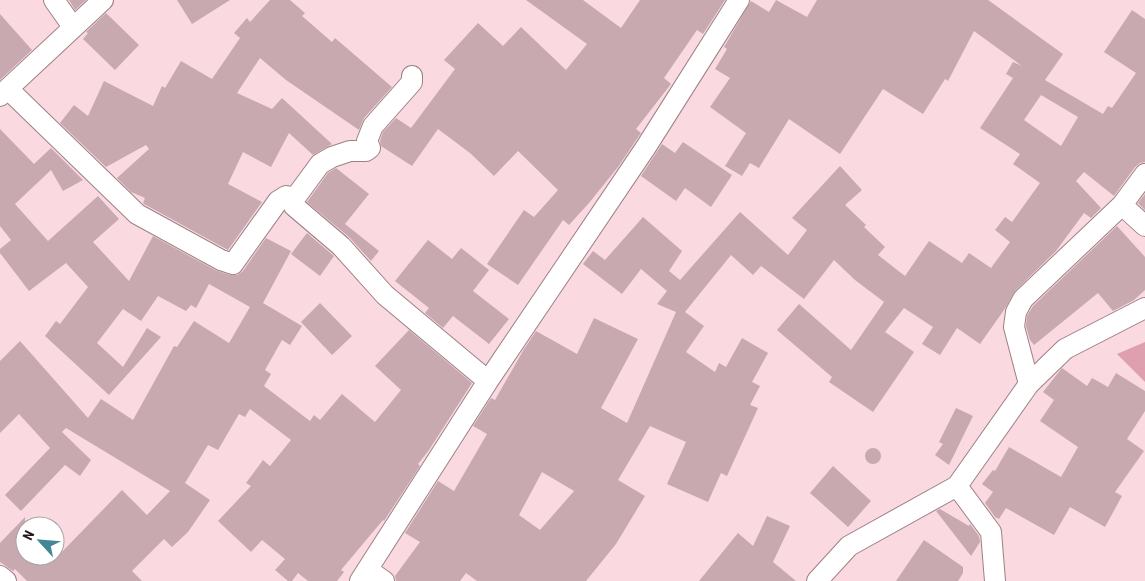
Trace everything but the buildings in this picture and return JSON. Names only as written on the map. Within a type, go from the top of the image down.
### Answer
[{"type":"street","points":[[54,0],[73,27]]},
{"type":"street","points":[[103,0],[4,92],[137,214],[221,260],[233,264],[278,202],[286,196],[295,198]]},
{"type":"street","points":[[371,577],[488,381],[646,147],[740,0]]},
{"type":"street","points":[[412,76],[412,82],[373,126],[367,141],[370,148],[366,151],[350,151],[332,157],[320,164],[295,198],[294,206],[341,246],[385,295],[488,381]]},
{"type":"street","points":[[1029,384],[1014,326],[1016,312],[1023,299],[1122,204],[1145,174]]},
{"type":"street","points":[[1122,204],[1145,226]]},
{"type":"street","points":[[817,581],[849,546],[957,486],[1029,384],[1065,349],[1145,308]]},
{"type":"street","points":[[957,486],[991,532],[995,581]]},
{"type":"street","points":[[0,576],[6,581]]},
{"type":"shaded area","points":[[1145,342],[1145,382],[1117,354]]}]
